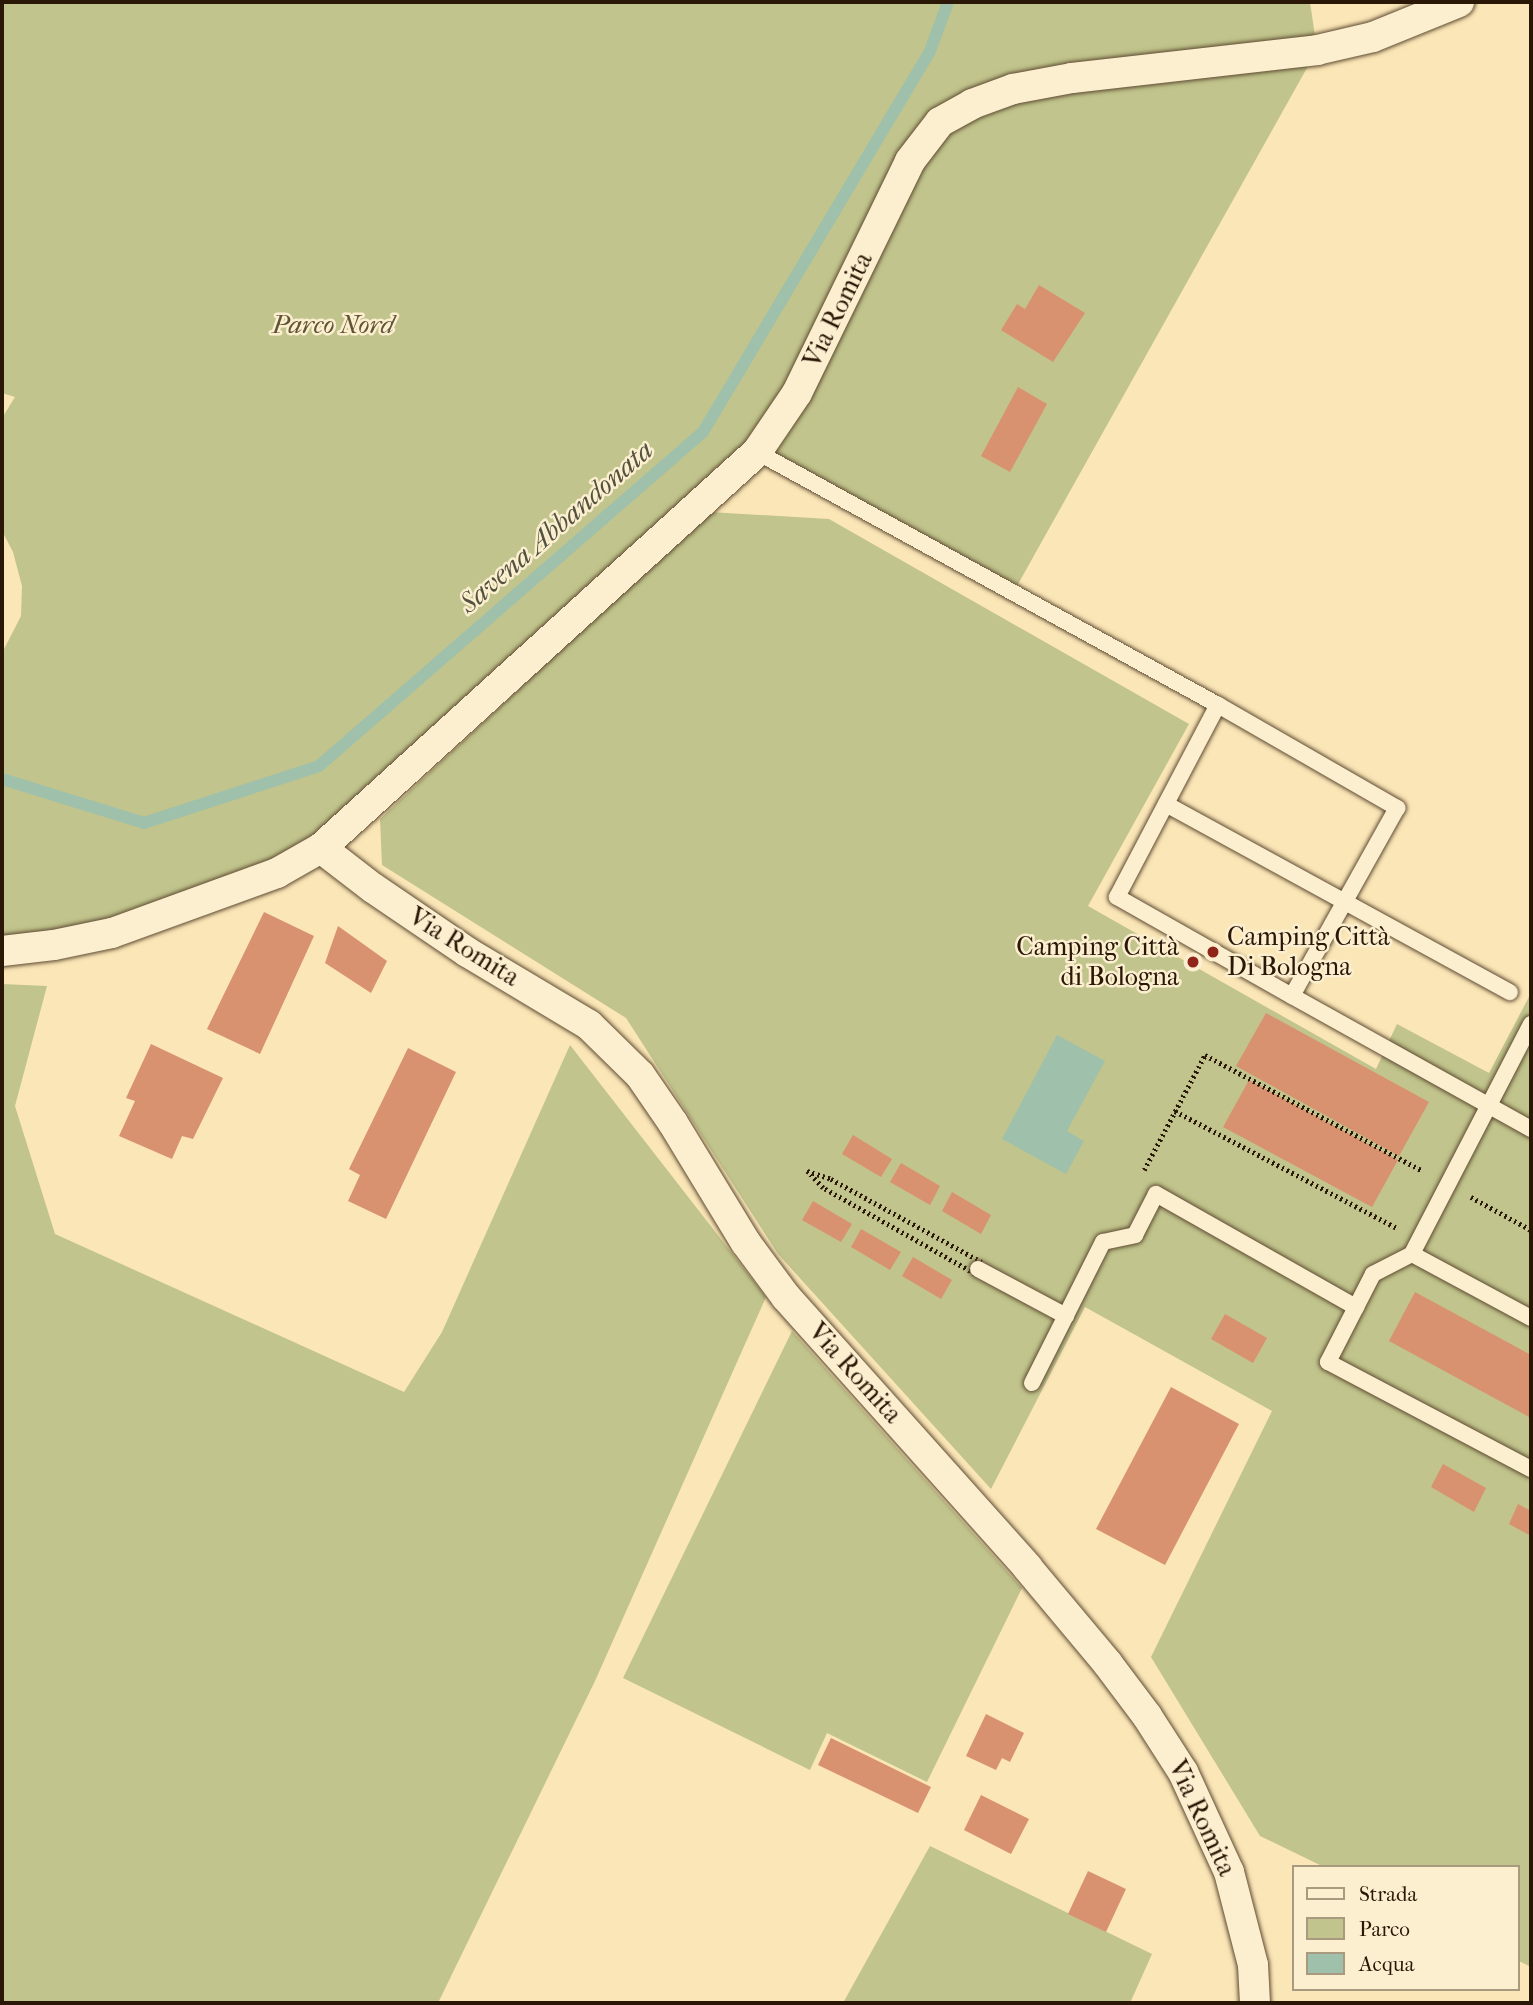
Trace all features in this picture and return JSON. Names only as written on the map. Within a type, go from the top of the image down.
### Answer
[{"type":"street","name":"Via Romita","points":[[2,951],[54,945],[112,933],[277,873],[321,848],[757,452],[797,393],[910,161],[940,122],[972,104],[1013,89],[1072,78],[1317,50],[1373,37],[1459,2]]},
{"type":"street","name":"Via Romita","points":[[321,848],[373,888],[467,952],[589,1025],[640,1075],[673,1123],[746,1243],[786,1297],[1027,1567],[1108,1664],[1154,1727],[1183,1772],[1229,1872],[1253,1965],[1255,2003]]},
{"type":"lane","points":[[757,452],[1217,705],[1397,808],[1292,996]]},
{"type":"lane","points":[[1217,705],[1116,897],[1531,1129]]},
{"type":"lane","points":[[1166,804],[1510,992]]},
{"type":"lane","points":[[1531,1024],[1487,1104],[1415,1247],[1373,1274],[1328,1362],[1531,1469]]},
{"type":"lane","points":[[1032,1383],[1103,1242],[1135,1235],[1156,1194],[1356,1307]]},
{"type":"lane","points":[[1415,1247],[1531,1318]]},
{"type":"lane","points":[[978,1269],[1066,1316]]},
{"type":"path","points":[[1156,1194],[1137,1183],[1205,1055],[1531,1230]]},
{"type":"path","points":[[1175,1111],[1415,1247]]},
{"type":"path","points":[[807,1171],[831,1179],[982,1262],[978,1269],[975,1274],[823,1188],[807,1171]]},
{"type":"green space","name":"Parco Nord","points":[[2,2],[1310,2],[1317,50],[1013,593],[756,452],[303,860],[2,951],[2,653],[21,616],[22,586],[13,552],[2,531],[2,418],[15,397],[2,393]]},
{"type":"green space","points":[[709,512],[829,519],[1189,724],[1088,906],[1376,1069],[1397,1024],[1489,1073],[1531,993],[1531,1967],[1519,1961],[1519,1865],[1320,1865],[1260,1836],[1151,1657],[1272,1411],[1085,1307],[991,1489],[778,1254],[626,1018],[382,865],[380,819]]},
{"type":"green space","points":[[2,984],[47,986],[15,1106],[55,1234],[404,1392],[442,1332],[570,1045],[766,1297],[595,1681],[438,2003],[2,2003]]},
{"type":"green space","points":[[792,1331],[1022,1588],[927,1782],[827,1733],[810,1770],[623,1678]]},
{"type":"green space","points":[[930,1846],[1152,1954],[1130,2003],[843,2003]]},
{"type":"water","points":[[1057,1035],[1105,1061],[1067,1131],[1084,1141],[1066,1174],[1002,1139]]},
{"type":"building","points":[[1039,285],[1085,313],[1053,362],[1001,330],[1017,304],[1025,309]]},
{"type":"building","points":[[1018,387],[1047,404],[1010,472],[981,456]]},
{"type":"building","points":[[264,912],[314,936],[260,1054],[207,1029]]},
{"type":"building","points":[[338,926],[387,961],[371,993],[325,963]]},
{"type":"building","points":[[1266,1013],[1429,1102],[1399,1156],[1236,1066]]},
{"type":"building","points":[[151,1044],[223,1078],[193,1139],[182,1136],[172,1159],[119,1136],[135,1101],[126,1098]]},
{"type":"building","points":[[408,1048],[456,1072],[386,1219],[348,1201],[360,1175],[349,1169]]},
{"type":"building","points":[[1249,1080],[1398,1160],[1372,1207],[1223,1127]]},
{"type":"building","points":[[853,1135],[892,1159],[881,1177],[842,1154]]},
{"type":"building","points":[[901,1163],[940,1186],[930,1205],[890,1182]]},
{"type":"building","points":[[952,1192],[991,1215],[981,1234],[942,1211]]},
{"type":"building","points":[[813,1201],[852,1224],[841,1242],[802,1220]]},
{"type":"building","points":[[861,1229],[901,1252],[890,1270],[851,1247]]},
{"type":"building","points":[[913,1257],[952,1280],[941,1299],[902,1276]]},
{"type":"building","points":[[1415,1292],[1531,1355],[1531,1418],[1389,1341]]},
{"type":"building","points":[[1225,1314],[1267,1338],[1253,1363],[1211,1339]]},
{"type":"building","points":[[1171,1387],[1239,1424],[1165,1565],[1096,1529]]},
{"type":"building","points":[[1443,1464],[1486,1488],[1474,1512],[1431,1487]]},
{"type":"building","points":[[1518,1504],[1531,1511],[1531,1536],[1509,1524]]},
{"type":"building","points":[[986,1714],[1024,1733],[1010,1762],[1002,1758],[996,1770],[966,1756]]},
{"type":"building","points":[[831,1738],[931,1787],[918,1813],[818,1765]]},
{"type":"building","points":[[981,1795],[1029,1819],[1011,1854],[964,1830]]},
{"type":"building","points":[[1088,1871],[1126,1889],[1106,1932],[1068,1914]]},
{"type":"waterway","name":"Savena Abbandonata","points":[[2,779],[144,823],[319,766],[703,432],[930,51],[948,2]]},
{"type":"place","name":"Camping Città Di Bologna","points":[[1213,952]]},
{"type":"place","name":"Camping Città di Bologna","points":[[1193,962]]}]
